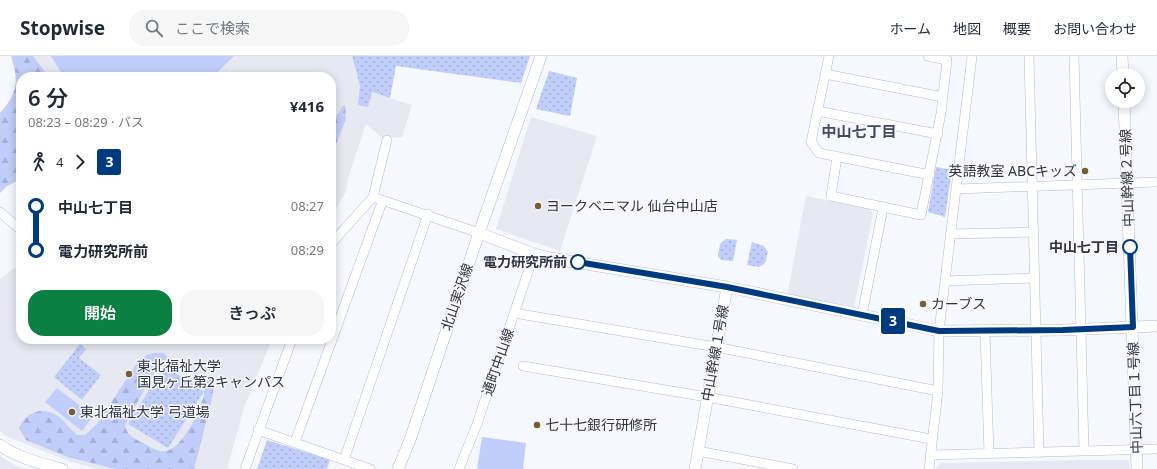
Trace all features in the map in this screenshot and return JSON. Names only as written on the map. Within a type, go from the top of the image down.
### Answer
[{"type":"street","name":"北山実沢線","points":[[398,469],[410,440],[479,233],[541,56]]},
{"type":"street","points":[[829,56],[811,142],[820,153],[930,174]]},
{"type":"street","points":[[837,157],[831,196],[920,215],[938,134],[946,60],[928,56]]},
{"type":"street","points":[[929,469],[931,439],[938,390],[939,331],[944,280],[972,56]]},
{"type":"street","points":[[1029,56],[1040,453]]},
{"type":"street","points":[[1074,56],[1084,451]]},
{"type":"street","points":[[1122,56],[1123,68]]},
{"type":"street","points":[[825,74],[943,97]]},
{"type":"street","name":"中山幹線２号線","points":[[1124,108],[1133,327]]},
{"type":"street","points":[[817,111],[938,134]]},
{"type":"street","points":[[336,238],[373,197],[387,140]]},
{"type":"street","points":[[956,189],[1157,182]]},
{"type":"street","points":[[373,197],[382,202],[428,214],[534,254],[727,287]]},
{"type":"street","points":[[336,329],[382,202]]},
{"type":"street","points":[[862,315],[883,208]]},
{"type":"street","points":[[0,212],[16,226]]},
{"type":"street","points":[[344,460],[428,214]]},
{"type":"street","points":[[950,234],[1034,232]]},
{"type":"street","name":"通町中山線","points":[[460,469],[534,254]]},
{"type":"street","points":[[944,280],[1035,278]]},
{"type":"street","name":"中山幹線１号線","points":[[695,469],[727,287],[939,331],[985,332],[1081,330],[1157,326]]},
{"type":"street","points":[[514,313],[716,347],[938,390]]},
{"type":"street","name":"中山六丁目１号線","points":[[1133,327],[1137,469]]},
{"type":"street","points":[[985,332],[989,454]]},
{"type":"street","points":[[245,469],[290,344]]},
{"type":"street","points":[[295,442],[331,344]]},
{"type":"street","points":[[523,366],[707,397],[931,439]]},
{"type":"street","points":[[258,430],[370,469]]},
{"type":"street","points":[[0,445],[17,454],[62,469]]},
{"type":"street","points":[[930,455],[1157,449]]},
{"type":"street","points":[[698,451],[793,469]]},
{"type":"shaded area","points":[[16,56],[352,56],[360,86],[371,92],[412,105],[402,137],[383,138],[366,124],[348,178],[346,192],[336,209],[336,72],[27,72]]},
{"type":"shaded area","points":[[531,117],[597,136],[560,251],[496,229]]},
{"type":"shaded area","points":[[806,196],[870,209],[873,214],[854,307],[787,296]]},
{"type":"shaded area","name":"東北福祉大学 国見ヶ丘第2キャンパス","points":[[16,267],[16,344],[270,344],[244,408],[227,469],[97,469],[69,461],[38,449],[6,436],[0,431],[0,279]]},
{"type":"shaded area","points":[[0,456],[15,465],[26,469],[0,469]]},
{"type":"shaded area","points":[[1129,460],[1130,469],[936,469],[941,463]]},
{"type":"green space","points":[[11,56],[33,56],[45,72],[16,72],[16,80]]},
{"type":"green space","points":[[51,56],[234,56],[218,72],[61,72]]},
{"type":"green space","points":[[352,56],[530,56],[521,83],[396,66],[390,98],[372,92],[368,107],[358,105],[360,86]]},
{"type":"green space","points":[[549,71],[577,78],[570,116],[536,109]]},
{"type":"green space","points":[[16,80],[16,182],[7,186],[0,193],[0,113],[14,93]]},
{"type":"green space","points":[[345,105],[346,119],[336,144],[336,117]]},
{"type":"green space","points":[[936,167],[952,170],[945,217],[928,212]]},
{"type":"green space","points":[[726,239],[737,240],[733,261],[721,260],[718,256],[720,244]]},
{"type":"green space","points":[[752,242],[764,246],[768,252],[765,263],[759,267],[747,265]]},
{"type":"green space","points":[[80,344],[86,349],[79,358],[101,375],[82,400],[54,377]]},
{"type":"green space","points":[[154,353],[163,353],[167,356],[167,359],[144,390],[125,425],[126,428],[133,437],[156,450],[166,451],[172,449],[184,436],[195,418],[204,394],[205,383],[209,377],[213,380],[213,395],[194,469],[115,469],[68,457],[26,440],[19,428],[25,418],[34,412],[40,411],[51,412],[62,419],[77,435],[85,435],[97,424],[139,360]]},
{"type":"green space","points":[[164,366],[204,391],[168,448],[128,424]]},
{"type":"green space","name":"東北福祉大学 弓道場","points":[[57,388],[93,416],[82,431],[45,402]]},
{"type":"green space","points":[[482,437],[526,443],[523,469],[477,469]]},
{"type":"green space","points":[[267,440],[330,460],[327,469],[257,469]]},
{"type":"bus line","name":"3","points":[[578,262],[727,287],[939,331],[985,332],[1081,330],[1133,327],[1130,247]]},
{"type":"place","name":"英語教室 ABCキッズ","points":[[1085,171]]},
{"type":"place","name":"ヨークベニマル 仙台中山店","points":[[538,206]]},
{"type":"place","name":"中山七丁目","points":[[1130,247]]},
{"type":"place","name":"電力研究所前","points":[[578,262]]},
{"type":"place","name":"カーブス","points":[[923,304]]},
{"type":"place","name":"東北福祉大学 国見ヶ丘第2キャンパス","points":[[129,374]]},
{"type":"place","name":"東北福祉大学 弓道場","points":[[72,412]]},
{"type":"place","name":"七十七銀行研修所","points":[[537,425]]},
{"type":"district","name":"中山七丁目","points":[[859,132]]}]
